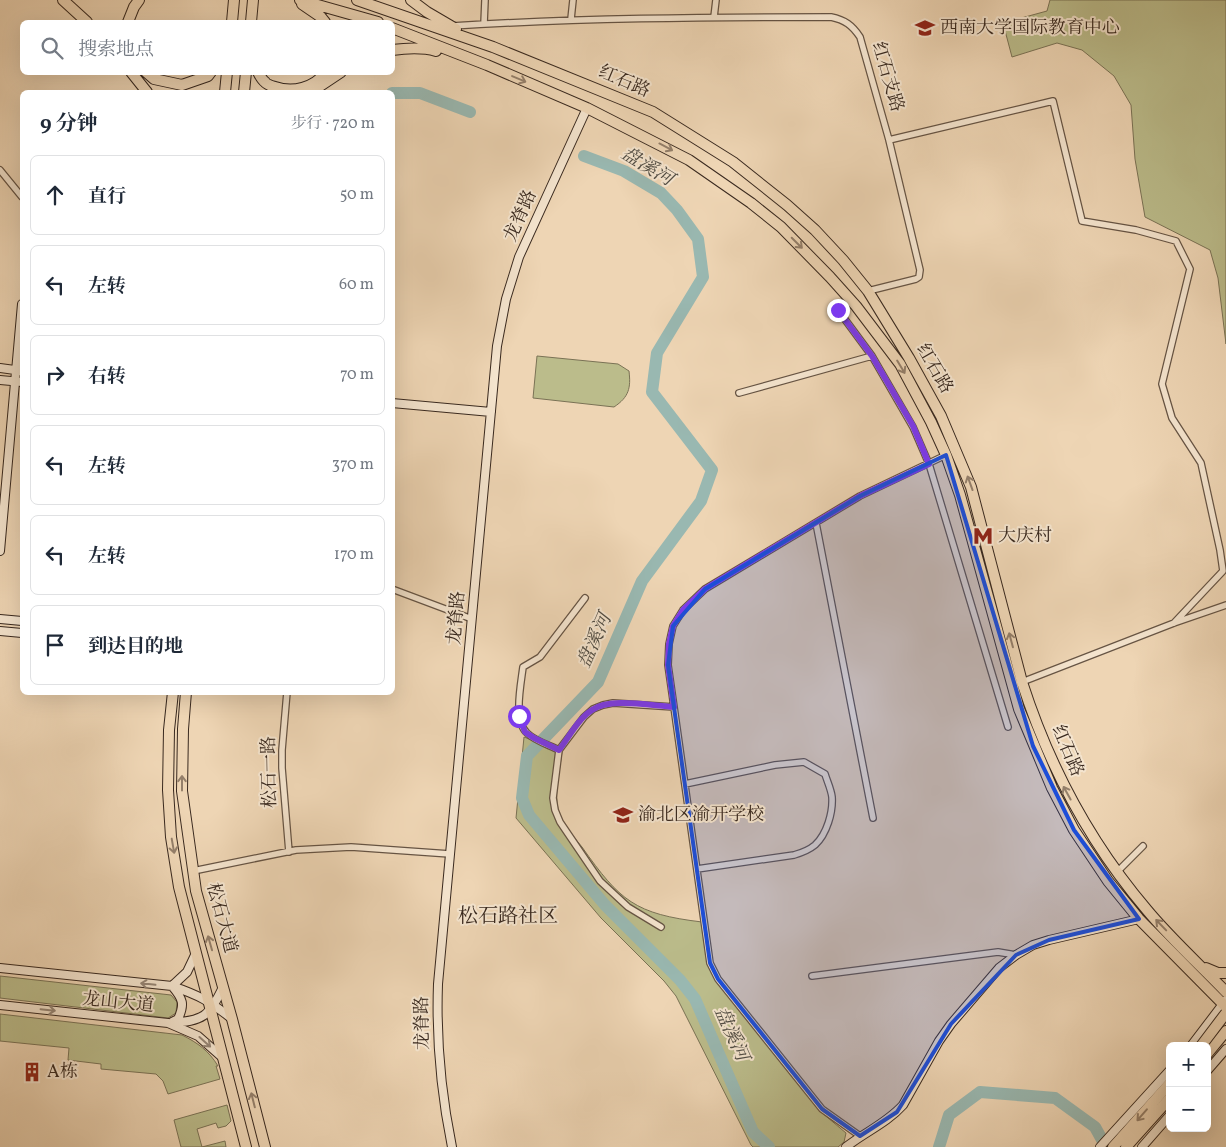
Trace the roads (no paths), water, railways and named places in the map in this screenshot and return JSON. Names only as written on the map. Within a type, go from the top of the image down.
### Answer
[{"type":"highway","points":[[63,0],[85,20]]},
{"type":"highway","points":[[129,20],[139,0]]},
{"type":"highway","points":[[299,0],[323,20]]},
{"type":"highway","points":[[299,0],[371,20]]},
{"type":"highway","name":"红石路","points":[[357,0],[493,47],[653,112],[733,162],[801,218],[843,260],[868,291],[909,358],[941,416],[968,479],[1022,682],[1062,784],[1084,823],[1117,872],[1147,911],[1226,992]]},
{"type":"highway","points":[[411,0],[450,26],[493,47]]},
{"type":"highway","points":[[232,20],[234,1]]},
{"type":"highway","points":[[250,20],[252,3]]},
{"type":"highway","name":"红石路","points":[[395,29],[587,108],[689,160],[751,203],[781,227],[856,306],[900,364],[931,422],[946,455],[960,494],[1019,709],[1052,788],[1074,830],[1108,881],[1139,919],[1225,1006]]},
{"type":"highway","points":[[395,50],[426,48],[488,66]]},
{"type":"highway","points":[[133,75],[145,90]]},
{"type":"highway","points":[[149,75],[154,79],[182,85],[208,75]]},
{"type":"highway","points":[[225,90],[227,75]]},
{"type":"highway","points":[[244,90],[246,75]]},
{"type":"highway","points":[[260,75],[265,84],[294,90],[318,81],[323,75]]},
{"type":"highway","points":[[313,90],[336,75]]},
{"type":"highway","name":"松石大道","points":[[173,695],[169,730],[168,790],[171,837],[179,887],[211,1005],[246,1147]]},
{"type":"highway","name":"松石大道","points":[[186,695],[182,791],[192,871],[265,1147]]},
{"type":"highway","points":[[1195,960],[1210,970],[1226,973]]},
{"type":"highway","points":[[1203,1042],[1225,1006]]},
{"type":"highway","points":[[1211,1049],[1226,1030]]},
{"type":"highway","points":[[1114,1147],[1166,1087]]},
{"type":"highway","points":[[1126,1147],[1166,1102]]},
{"type":"street","points":[[484,24],[485,0]]},
{"type":"street","points":[[571,19],[573,0]]},
{"type":"street","points":[[714,17],[716,0]]},
{"type":"street","name":"红石支路","points":[[450,26],[571,19],[714,17],[831,17],[842,19],[852,26],[860,37],[889,140],[920,274],[916,279],[868,291]]},
{"type":"street","points":[[889,140],[1053,101],[1082,221],[1136,230],[1176,241],[1190,269],[1162,384],[1172,418],[1201,463],[1223,571],[1174,623]]},
{"type":"street","name":"龙脊路","points":[[452,1147],[440,1080],[436,1029],[438,984],[497,346],[502,314],[511,278],[587,108]]},
{"type":"street","points":[[0,170],[20,195]]},
{"type":"street","points":[[838,310],[872,356],[913,426],[929,464],[1008,727]]},
{"type":"street","points":[[0,551],[19,382],[20,348]]},
{"type":"street","points":[[739,393],[872,356]]},
{"type":"street","points":[[0,368],[19,370]]},
{"type":"street","points":[[0,380],[19,382]]},
{"type":"street","points":[[395,403],[491,412]]},
{"type":"street","points":[[860,1136],[822,1109],[718,979],[710,962],[668,665],[669,644],[673,626],[683,610],[705,589],[860,496],[946,455]]},
{"type":"street","points":[[816,523],[873,818]]},
{"type":"street","points":[[395,590],[472,619]]},
{"type":"street","points":[[559,750],[525,732],[519,716],[523,667],[540,657],[584,598]]},
{"type":"street","points":[[1022,682],[1174,623],[1226,605]]},
{"type":"street","points":[[0,619],[20,621]]},
{"type":"street","points":[[0,631],[20,633]]},
{"type":"street","name":"松石一路","points":[[287,695],[282,768],[289,852]]},
{"type":"street","points":[[661,928],[628,907],[600,881],[560,822],[553,798],[559,750],[592,709],[613,703],[674,707]]},
{"type":"street","points":[[686,784],[775,765],[804,762],[825,774],[832,797],[829,821],[823,836],[806,851],[794,855],[697,869]]},
{"type":"street","points":[[1117,872],[1143,846]]},
{"type":"street","points":[[192,871],[289,852],[351,847],[450,854]]},
{"type":"street","points":[[846,1147],[860,1136],[889,1120],[903,1105],[939,1041],[951,1024],[999,968],[1033,945],[1139,919]]},
{"type":"street","points":[[812,976],[998,952],[1016,955]]},
{"type":"street","name":"龙山大道","points":[[0,968],[172,986],[187,972],[196,953]]},
{"type":"street","points":[[172,986],[193,993],[232,1019]]},
{"type":"street","points":[[168,1023],[178,1019],[183,1008],[180,996],[172,986]]},
{"type":"street","points":[[168,1023],[194,1022],[211,1005],[223,987]]},
{"type":"street","name":"龙山大道","points":[[0,1005],[168,1023],[198,1036],[223,1058]]},
{"type":"street","points":[[1194,1042],[1225,1006]]},
{"type":"street","points":[[1211,1066],[1226,1049]]},
{"type":"street","points":[[1100,1147],[1166,1074]]},
{"type":"street","points":[[1142,1147],[1166,1119]]},
{"type":"waterway","name":"盘溪河","points":[[395,93],[420,93],[470,112]]},
{"type":"waterway","name":"盘溪河","points":[[584,156],[624,171],[661,193],[677,210],[698,239],[703,277],[657,353],[652,392],[712,470],[701,501],[642,581],[598,682],[527,756],[522,798],[529,815],[605,905],[680,980],[695,999],[753,1132],[769,1147]]},
{"type":"waterway","name":"盘溪河","points":[[939,1147],[949,1115],[980,1092],[1055,1098],[1095,1127],[1106,1147]]},
{"type":"place","name":"西南大学国际教育中心","points":[[925,28]]},
{"type":"place","name":"大庆村","points":[[983,536]]},
{"type":"place","name":"渝北区渝开学校","points":[[623,815]]},
{"type":"place","name":"A栋","points":[[32,1072]]},
{"type":"district","name":"松石路社区","points":[[508,917]]}]
